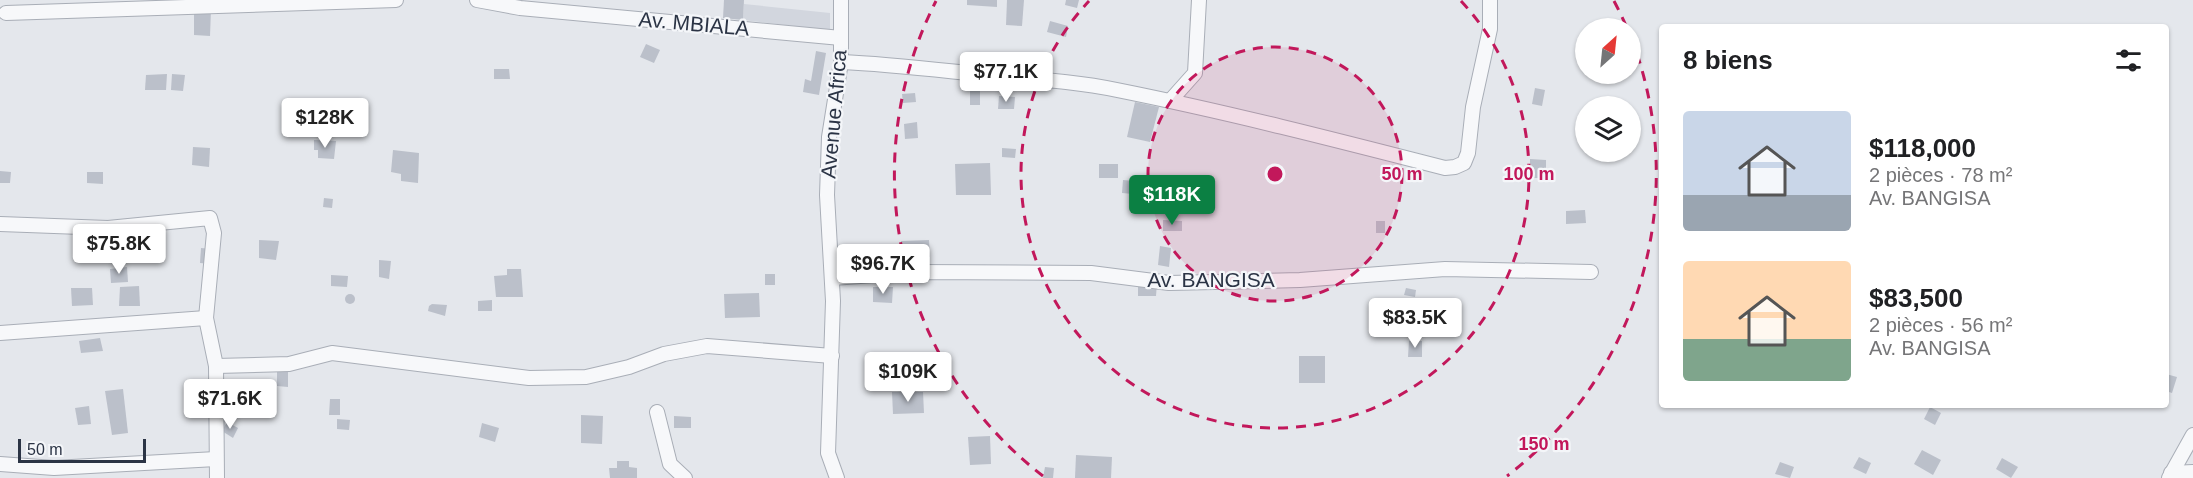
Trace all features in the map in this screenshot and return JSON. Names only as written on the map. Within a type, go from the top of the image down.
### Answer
[{"type":"street","points":[[6,13],[396,0]]},
{"type":"street","name":"Av. MBIALA","points":[[477,0],[520,8],[841,38]]},
{"type":"street","name":"Avenue Africa","points":[[837,478],[828,453],[832,279],[827,195],[828,137],[841,62],[841,0]]},
{"type":"street","points":[[1170,101],[1195,73],[1200,18],[1198,0]]},
{"type":"street","points":[[841,62],[899,64],[1052,80],[1264,121],[1363,149],[1445,168],[1455,168],[1464,163],[1468,153],[1473,107],[1490,29],[1490,0]]},
{"type":"street","points":[[0,224],[108,228],[210,219],[214,233],[206,318],[216,366],[217,478]]},
{"type":"street","name":"Av. BANGISA","points":[[832,279],[917,272],[1091,273],[1169,283],[1300,280],[1445,268],[1591,272]]},
{"type":"street","points":[[0,333],[206,318]]},
{"type":"street","points":[[216,366],[290,364],[332,353],[529,378],[586,377],[629,367],[664,354],[707,346],[832,356]]},
{"type":"street","points":[[657,412],[670,464],[685,478]]},
{"type":"street","points":[[2170,476],[2193,435]]},
{"type":"street","points":[[0,464],[54,468],[216,459]]},
{"type":"street","points":[[2170,476],[2193,472]]},
{"type":"shaded area","points":[[744,4],[830,13],[830,30],[743,20]]},
{"type":"building","points":[[724,0],[744,0],[743,20],[723,18]]},
{"type":"building","points":[[967,0],[997,0],[997,7],[967,5]]},
{"type":"building","points":[[1007,0],[1024,0],[1022,26],[1006,25]]},
{"type":"building","points":[[1066,0],[1079,0],[1077,8],[1065,5]]},
{"type":"building","points":[[194,8],[211,9],[210,36],[194,35]]},
{"type":"building","points":[[1050,21],[1068,26],[1066,37],[1047,32]]},
{"type":"building","points":[[646,44],[660,50],[654,63],[640,57]]},
{"type":"building","points":[[816,51],[826,53],[819,95],[803,92],[805,79],[811,81]]},
{"type":"building","points":[[494,69],[509,69],[510,79],[494,79]]},
{"type":"building","points":[[167,74],[166,90],[145,90],[146,75]]},
{"type":"building","points":[[172,74],[185,75],[183,91],[171,90]]},
{"type":"building","points":[[970,86],[980,86],[980,105],[970,105]]},
{"type":"building","points":[[1535,88],[1545,90],[1542,106],[1532,104]]},
{"type":"building","points":[[915,93],[916,102],[903,103],[902,94]]},
{"type":"building","points":[[999,96],[1015,97],[1014,109],[998,109]]},
{"type":"building","points":[[1135,102],[1159,107],[1150,142],[1127,137]]},
{"type":"building","points":[[917,122],[918,138],[905,139],[904,124]]},
{"type":"building","points":[[314,140],[336,141],[334,159],[318,158],[318,150],[314,150]]},
{"type":"building","points":[[193,147],[210,148],[209,167],[192,165]]},
{"type":"building","points":[[1002,148],[1016,149],[1015,158],[1002,157]]},
{"type":"building","points":[[393,150],[419,153],[418,183],[401,181],[401,174],[391,172]]},
{"type":"building","points":[[1530,159],[1546,160],[1546,178],[1530,178]]},
{"type":"building","points":[[990,163],[991,195],[956,195],[955,164]]},
{"type":"building","points":[[1099,164],[1118,164],[1118,178],[1099,178]]},
{"type":"building","points":[[0,171],[11,172],[10,183],[0,183]]},
{"type":"building","points":[[87,172],[103,172],[103,184],[87,183]]},
{"type":"building","points":[[1123,180],[1135,181],[1133,194],[1122,193]]},
{"type":"building","points":[[324,198],[333,199],[332,208],[323,207]]},
{"type":"building","points":[[1585,210],[1586,223],[1566,224],[1566,211]]},
{"type":"building","points":[[1163,220],[1182,221],[1182,231],[1163,231]]},
{"type":"building","points":[[1376,221],[1385,221],[1385,233],[1376,233]]},
{"type":"building","points":[[259,240],[279,241],[276,260],[259,258]]},
{"type":"building","points":[[929,240],[930,257],[902,258],[901,241]]},
{"type":"building","points":[[1160,246],[1171,248],[1169,267],[1158,265]]},
{"type":"building","points":[[201,248],[212,249],[211,264],[200,263]]},
{"type":"building","points":[[379,260],[391,261],[389,279],[379,277]]},
{"type":"building","points":[[127,267],[128,282],[111,283],[110,269]]},
{"type":"building","points":[[507,269],[521,269],[523,297],[496,297],[494,276],[507,275]]},
{"type":"building","points":[[765,274],[775,274],[775,285],[765,285]]},
{"type":"building","points":[[331,275],[348,276],[347,287],[331,286]]},
{"type":"building","points":[[1138,282],[1157,283],[1156,296],[1138,296]]},
{"type":"building","points":[[139,286],[140,306],[119,306],[120,287]]},
{"type":"building","points":[[873,287],[893,287],[892,303],[873,302]]},
{"type":"building","points":[[71,288],[92,288],[93,305],[72,306]]},
{"type":"building","points":[[1406,288],[1416,290],[1415,297],[1404,295]]},
{"type":"building","points":[[759,293],[760,317],[725,318],[724,294]]},
{"type":"building","points":[[350,294],[354,295],[354,303],[350,304],[346,303],[345,299],[346,295]]},
{"type":"building","points":[[492,300],[492,311],[478,311],[478,301]]},
{"type":"building","points":[[432,304],[447,305],[445,316],[428,311]]},
{"type":"building","points":[[1428,326],[1441,327],[1440,335],[1427,334]]},
{"type":"building","points":[[100,338],[103,351],[81,353],[79,341]]},
{"type":"building","points":[[1409,341],[1422,341],[1422,357],[1408,357]]},
{"type":"building","points":[[1299,356],[1325,356],[1325,383],[1299,383]]},
{"type":"building","points":[[277,371],[288,372],[288,387],[277,386]]},
{"type":"building","points":[[2169,375],[2177,377],[2172,393],[2169,392]]},
{"type":"building","points":[[123,389],[128,433],[112,435],[105,391]]},
{"type":"building","points":[[892,392],[923,392],[924,413],[893,414]]},
{"type":"building","points":[[330,399],[340,399],[340,415],[329,415]]},
{"type":"building","points":[[89,406],[91,424],[78,425],[75,408]]},
{"type":"building","points":[[1930,408],[1941,413],[1935,425],[1924,419]]},
{"type":"building","points":[[581,415],[603,416],[602,444],[581,443]]},
{"type":"building","points":[[674,416],[691,417],[691,428],[674,428]]},
{"type":"building","points":[[337,419],[350,420],[349,430],[337,429]]},
{"type":"building","points":[[227,422],[238,428],[233,438],[222,431]]},
{"type":"building","points":[[482,423],[499,428],[495,442],[479,437]]},
{"type":"building","points":[[990,436],[991,464],[970,465],[968,437]]},
{"type":"building","points":[[1922,450],[1941,460],[1933,475],[1914,464]]},
{"type":"building","points":[[1076,455],[1112,457],[1111,478],[1075,478]]},
{"type":"building","points":[[1859,457],[1871,463],[1866,474],[1853,468]]},
{"type":"building","points":[[2002,458],[2018,467],[2011,478],[1996,469]]},
{"type":"building","points":[[617,461],[629,461],[629,467],[637,468],[637,478],[610,478],[609,468],[617,468]]},
{"type":"building","points":[[1780,462],[1794,467],[1790,478],[1775,474]]},
{"type":"building","points":[[1045,467],[1054,468],[1053,478],[1043,478]]}]
